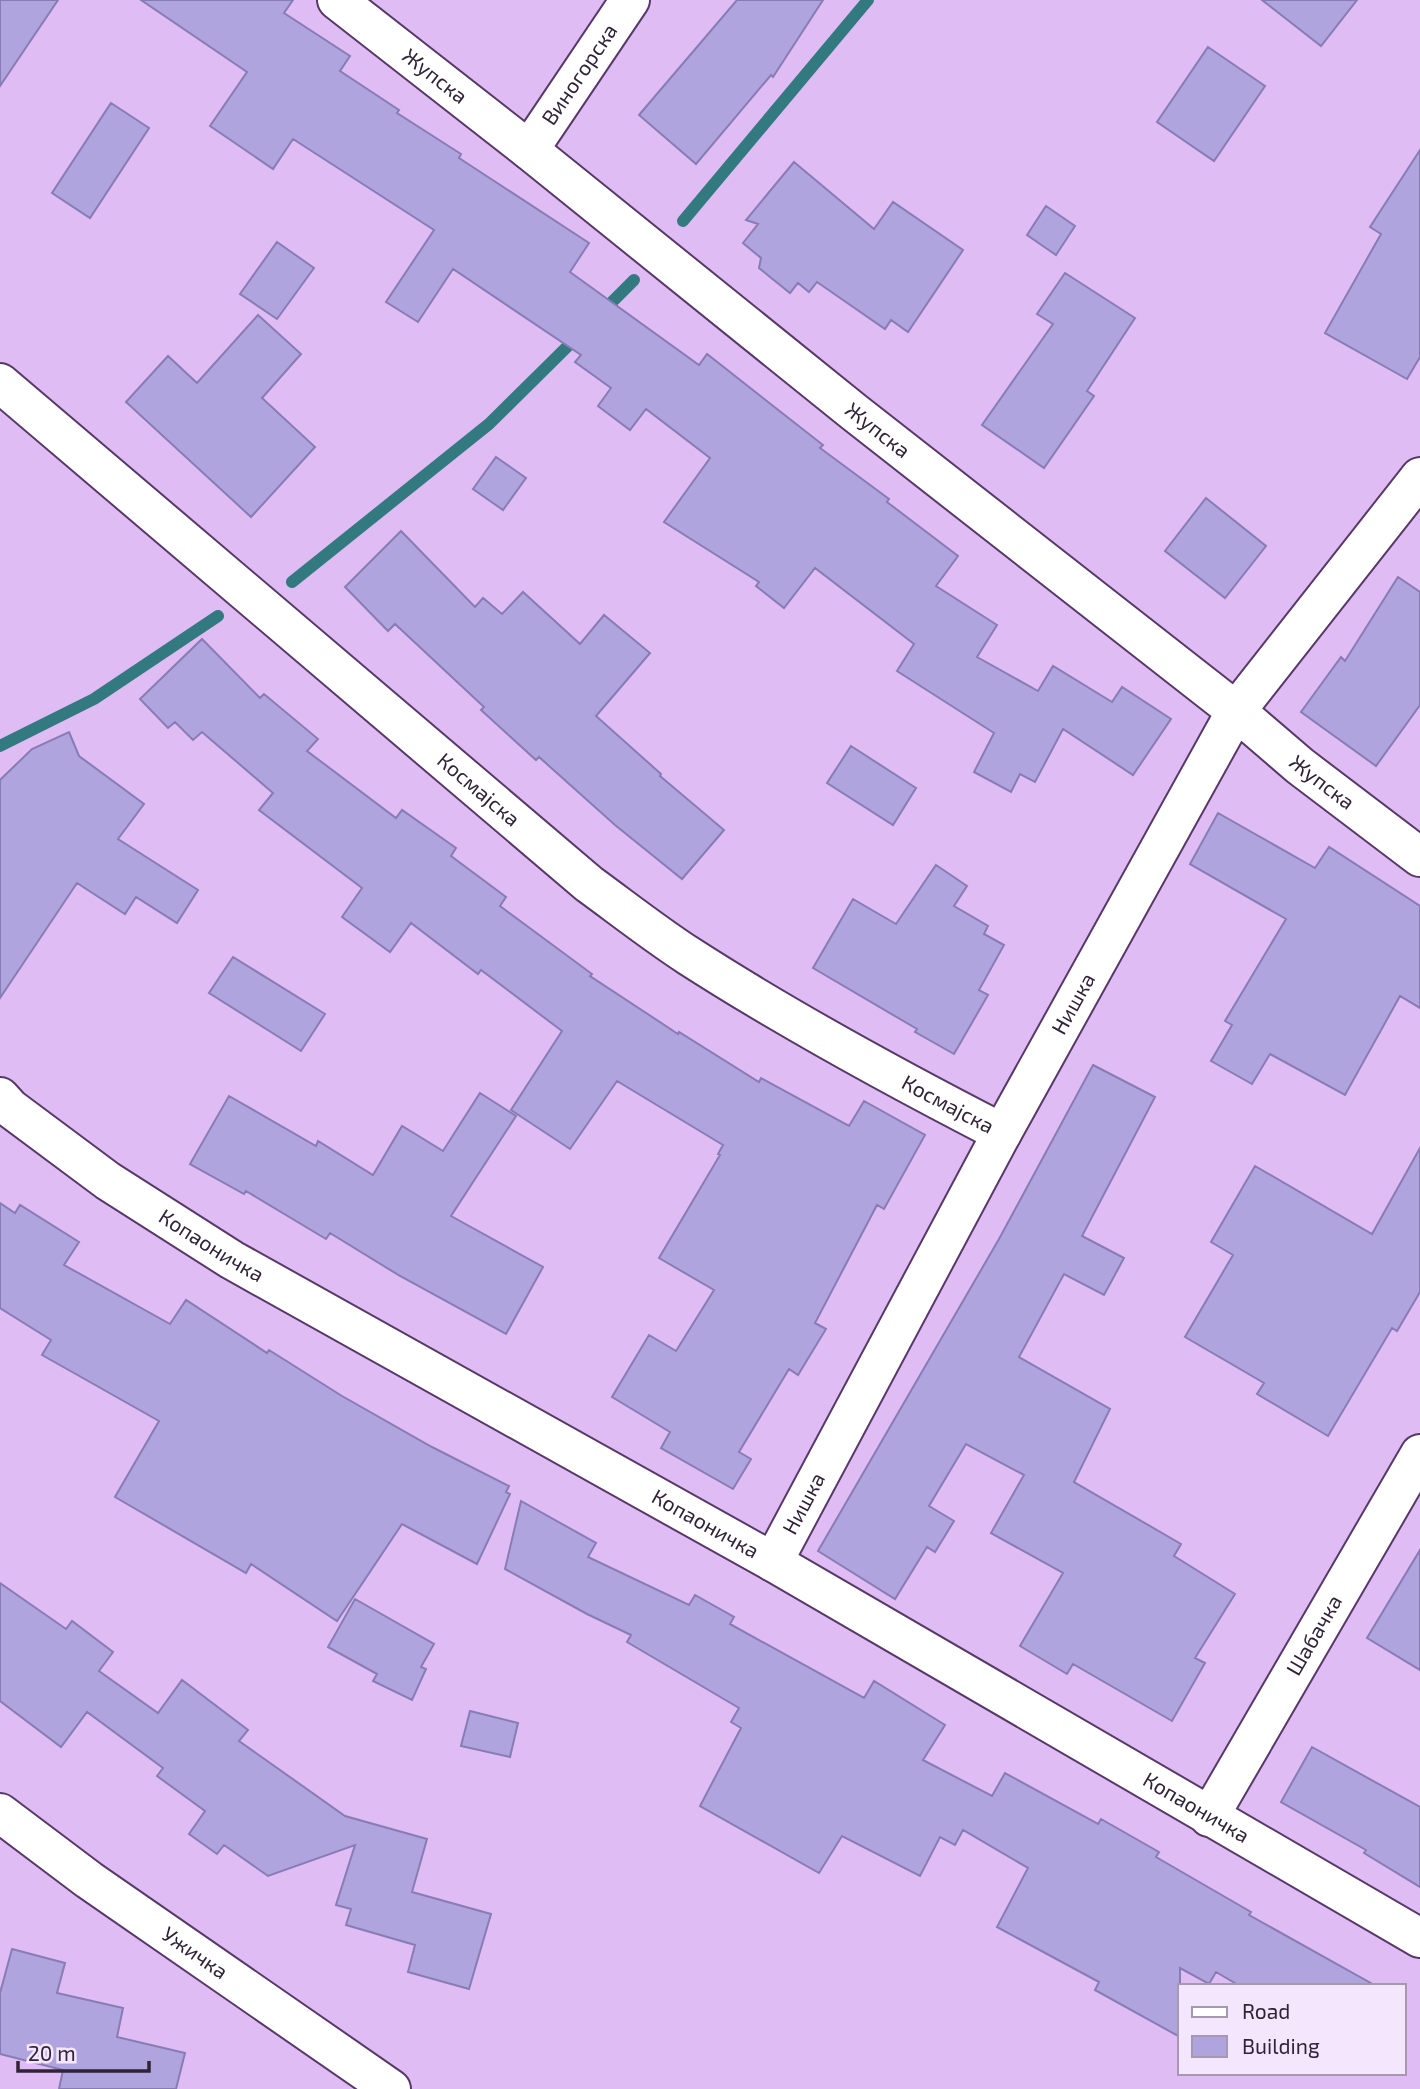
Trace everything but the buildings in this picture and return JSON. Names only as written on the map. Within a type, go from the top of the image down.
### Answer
[{"type":"street","name":"Жупска","points":[[337,0],[529,150],[854,412],[1236,711],[1300,766],[1420,857]]},
{"type":"street","name":"Виногорска","points":[[529,150],[631,0]]},
{"type":"street","name":"Космајска","points":[[0,383],[589,884],[688,955],[778,1010],[885,1072],[1002,1133]]},
{"type":"street","name":"Нишка","points":[[773,1562],[1002,1133],[1236,711],[1420,477]]},
{"type":"street","name":"Копаоничка","points":[[0,1097],[10,1108],[108,1181],[232,1260],[773,1562],[1420,1938]]},
{"type":"street","name":"Шабачка","points":[[1209,1816],[1420,1454]]},
{"type":"street","name":"Ужичка","points":[[0,1813],[89,1880],[391,2089]]},
{"type":"waterway","points":[[683,221],[868,0]]},
{"type":"waterway","points":[[602,312],[634,280]]},
{"type":"waterway","points":[[292,582],[489,424],[579,335]]},
{"type":"waterway","points":[[0,746],[94,699],[218,616]]}]
